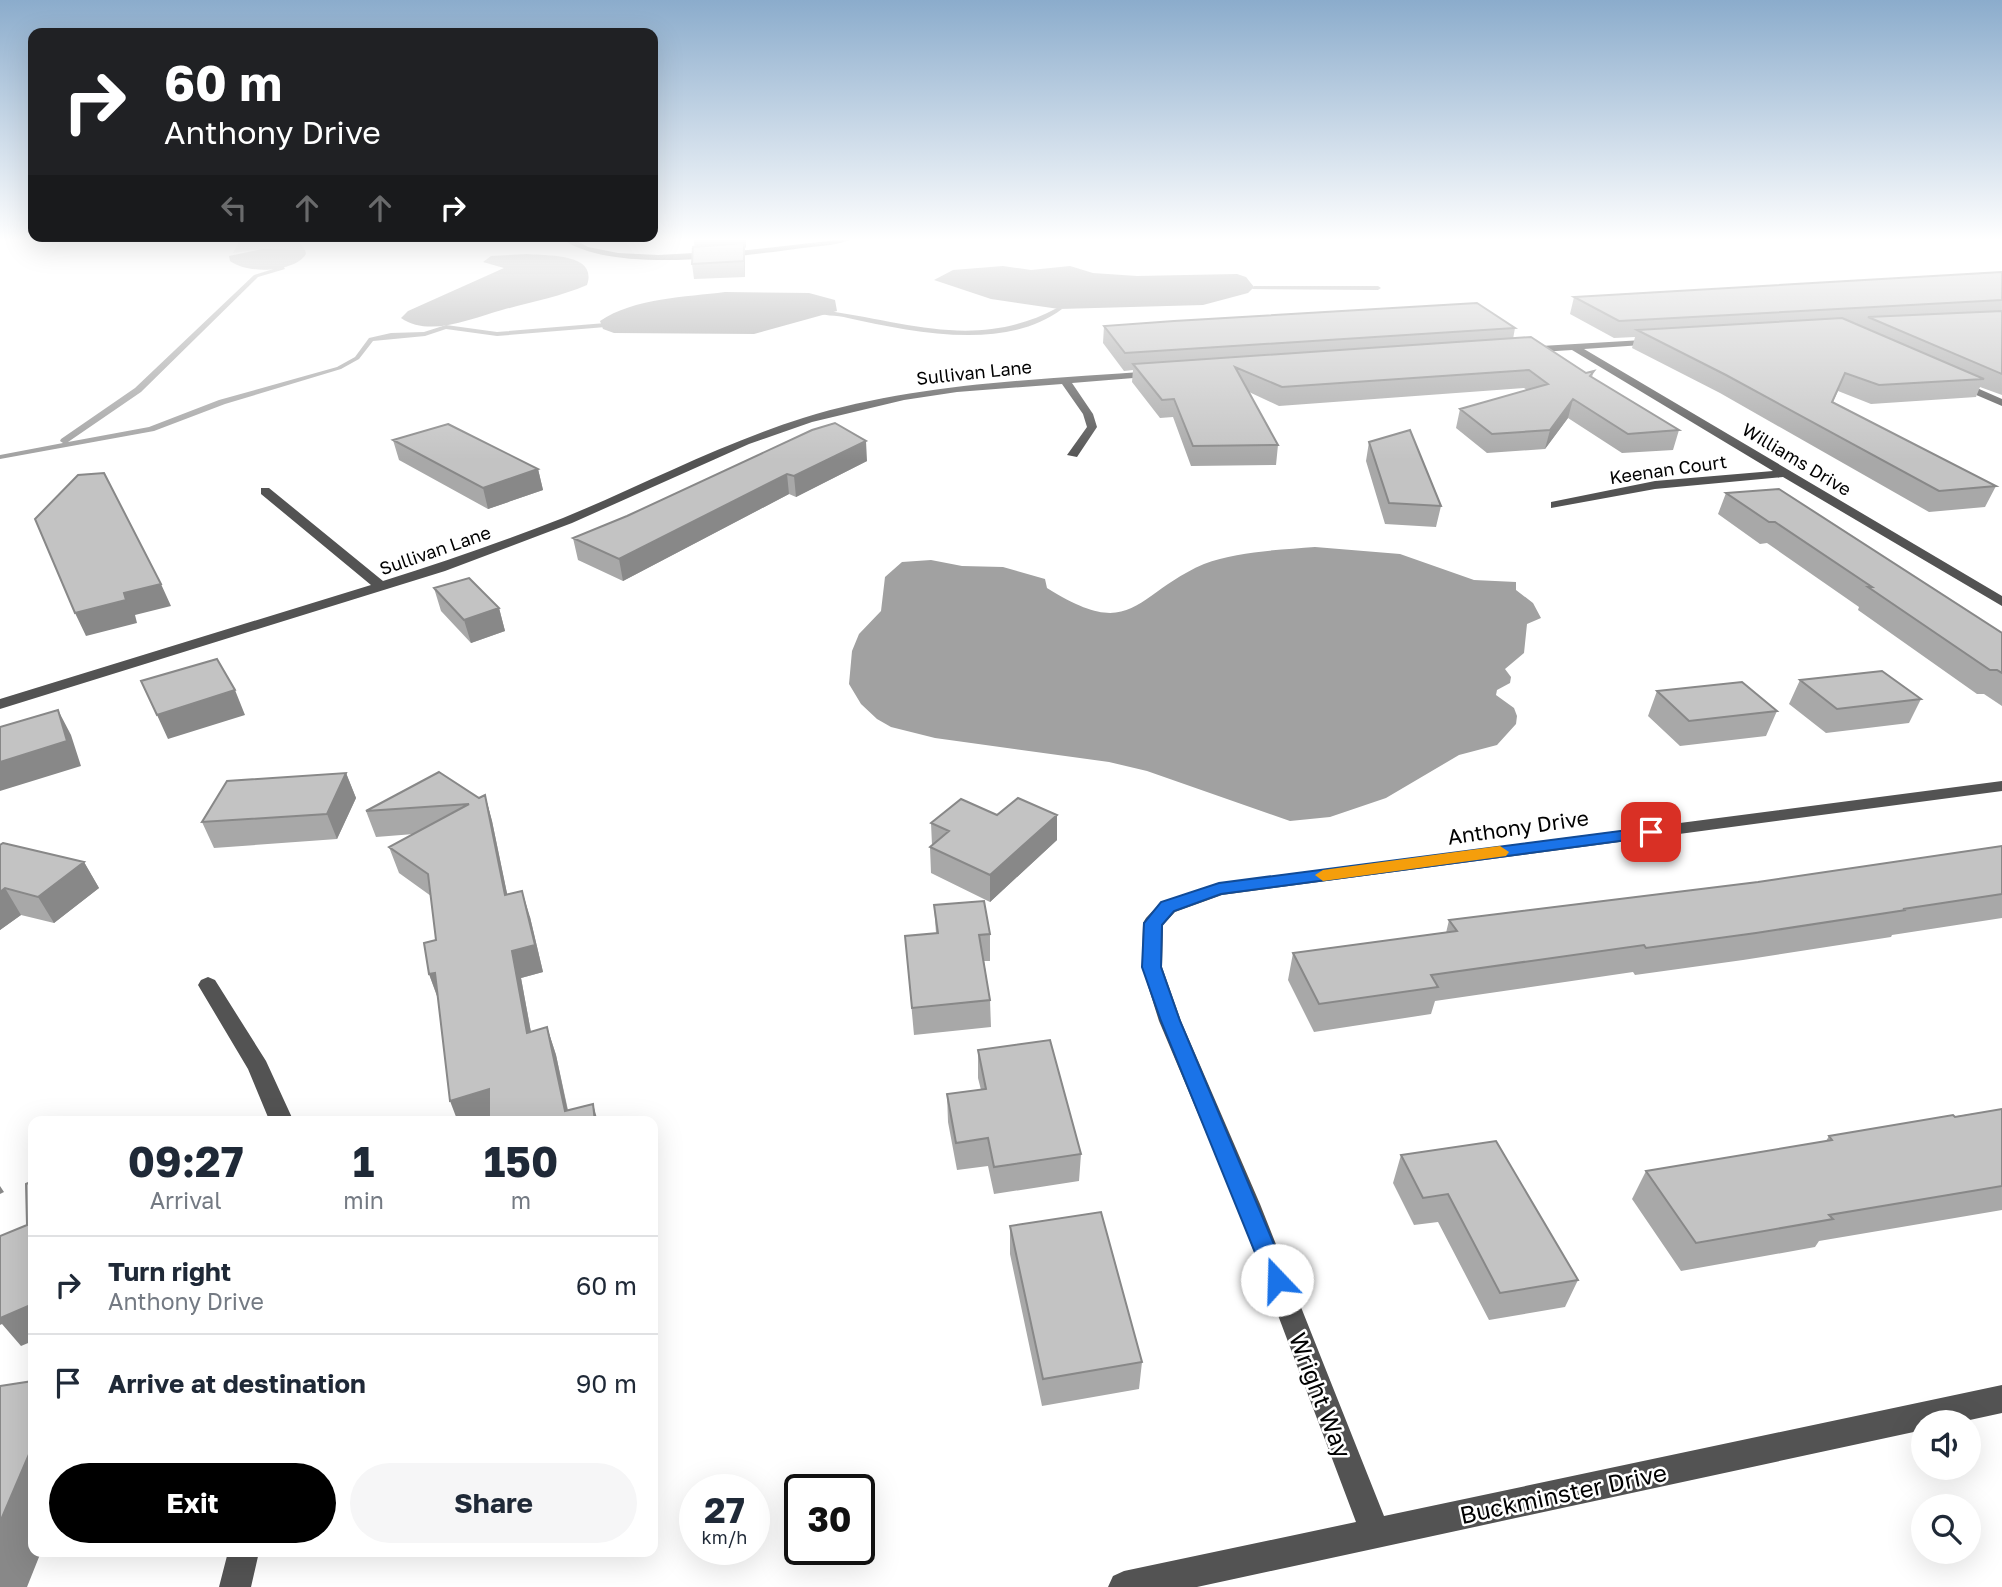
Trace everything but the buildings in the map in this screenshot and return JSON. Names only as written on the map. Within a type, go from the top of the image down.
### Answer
[{"type":"street","points":[[1505,351],[1667,340]]},
{"type":"street","name":"Williams Drive","points":[[1574,347],[2002,602]]},
{"type":"street","name":"Sullivan Lane","points":[[0,704],[382,587],[568,520],[756,438],[808,420],[904,397],[1167,374]]},
{"type":"street","points":[[1950,380],[2002,403]]},
{"type":"street","points":[[1065,381],[1088,415],[1092,427],[1073,455]]},
{"type":"street","name":"Keenan Court","points":[[1555,505],[1655,485],[1786,473]]},
{"type":"street","points":[[265,491],[382,587]]},
{"type":"street","name":"Anthony Drive","points":[[1168,907],[1219,889],[2002,786]]},
{"type":"street","name":"Wright Way","points":[[1168,907],[1153,923],[1152,967],[1170,1021],[1248,1204],[1375,1533]]},
{"type":"street","points":[[208,985],[258,1067],[279,1116]]},
{"type":"street","name":"Buckminster Drive","points":[[1124,1587],[2002,1399]]},
{"type":"street","points":[[236,1587],[243,1557]]},
{"type":"shaded area","points":[[407,312],[495,312],[438,326],[412,324],[401,318]]},
{"type":"shaded area","points":[[833,312],[754,334],[614,333],[603,329],[600,321],[614,313]]},
{"type":"shaded area","points":[[1315,547],[1400,554],[1474,580],[1516,582],[1516,590],[1533,603],[1541,618],[1527,624],[1524,653],[1505,669],[1511,677],[1510,683],[1497,690],[1496,695],[1514,708],[1517,716],[1516,724],[1497,745],[1459,755],[1386,798],[1330,817],[1290,821],[1147,771],[1109,762],[935,738],[891,727],[877,719],[861,704],[849,684],[852,651],[859,634],[881,611],[885,577],[902,562],[931,560],[962,566],[1003,567],[1045,579],[1047,588],[1076,604],[1098,612],[1116,612],[1132,608],[1204,564],[1230,556]]},
{"type":"waterway","points":[[64,441],[138,390],[219,312]]},
{"type":"waterway","points":[[822,312],[920,329],[969,333],[1016,328],[1053,312]]},
{"type":"waterway","points":[[387,336],[425,334],[446,327],[497,334],[618,324]]},
{"type":"waterway","points":[[387,336],[391,335]]},
{"type":"waterway","points":[[0,457],[151,429],[222,402],[339,368],[357,358],[371,339],[387,336]]},
{"type":"slow traffic","points":[[1323,875],[1500,852]]},
{"type":"route","points":[[1277,1280],[1248,1204],[1170,1021],[1152,967],[1153,923],[1168,907],[1219,889],[1651,832]]}]
